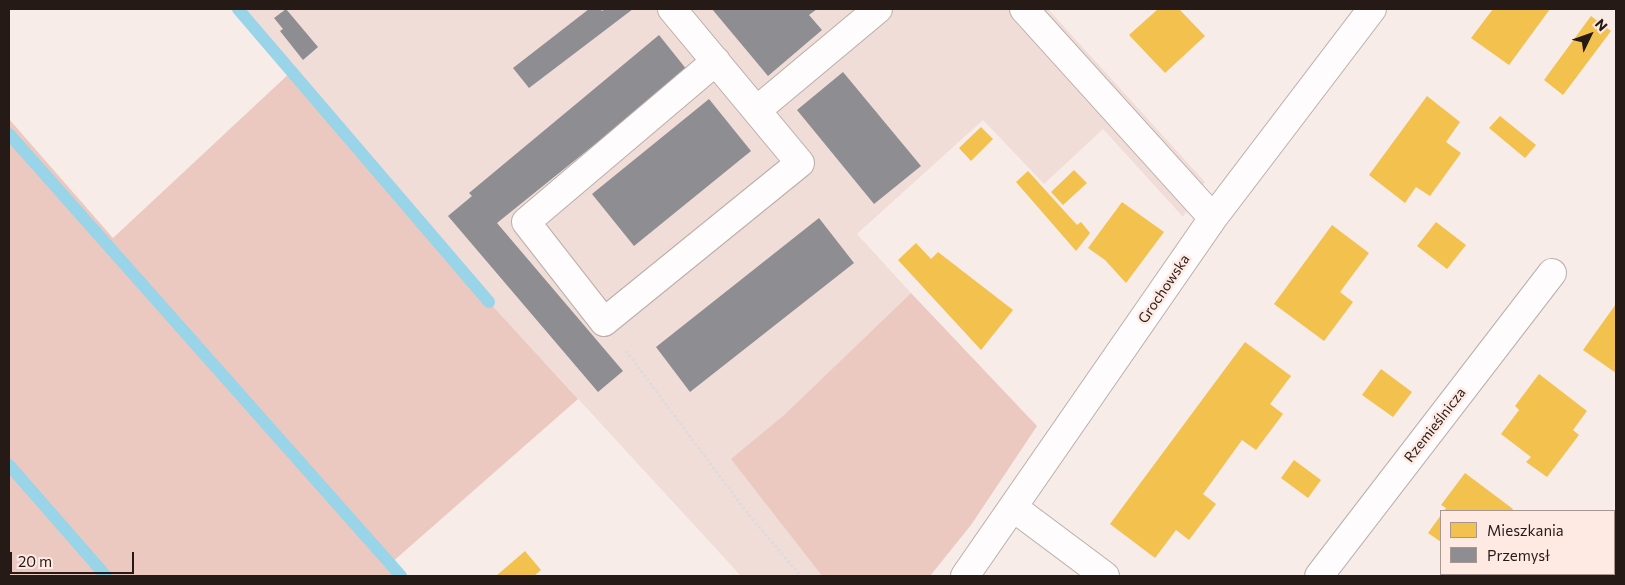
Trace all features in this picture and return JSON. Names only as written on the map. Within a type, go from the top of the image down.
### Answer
[{"type":"street","points":[[672,9],[716,61],[757,110],[800,163],[604,322],[526,222],[716,61]]},
{"type":"street","points":[[757,110],[878,9]]},
{"type":"street","points":[[1024,9],[1213,218]]},
{"type":"street","name":"Grochowska","points":[[965,576],[1014,508],[1213,218],[1372,9]]},
{"type":"street","name":"Rzemieślnicza","points":[[1319,576],[1552,273]]},
{"type":"street","points":[[1014,508],[1105,576]]},
{"type":"path","points":[[604,322],[748,514],[801,576]]},
{"type":"shaded area","points":[[238,9],[1048,9],[1205,182],[1183,217],[1103,129],[1044,184],[983,120],[857,234],[911,293],[784,415],[732,459],[822,576],[741,576],[489,302]]},
{"type":"shaded area","points":[[292,71],[489,302],[578,399],[390,564],[401,576],[9,576],[9,119],[113,238]]},
{"type":"shaded area","points":[[911,293],[1037,426],[971,525],[930,576],[822,576],[731,459],[784,415]]},
{"type":"building: Mieszkania","points":[[1158,9],[1179,9],[1205,36],[1165,73],[1129,35]]},
{"type":"building: Mieszkania","points":[[1493,9],[1550,9],[1509,65],[1471,38]]},
{"type":"building: Mieszkania","points":[[1591,16],[1611,31],[1563,95],[1544,80]]},
{"type":"building: Mieszkania","points":[[1427,96],[1460,122],[1446,142],[1461,153],[1430,196],[1416,187],[1405,203],[1369,175]]},
{"type":"building: Mieszkania","points":[[1500,116],[1536,145],[1525,158],[1489,128]]},
{"type":"building: Mieszkania","points":[[981,127],[993,139],[971,161],[959,148]]},
{"type":"building: Mieszkania","points":[[1074,170],[1087,183],[1063,205],[1051,192]]},
{"type":"building: Mieszkania","points":[[1028,171],[1077,225],[1081,222],[1090,233],[1076,251],[1016,182]]},
{"type":"building: Mieszkania","points":[[1122,202],[1164,232],[1126,283],[1105,260],[1088,248]]},
{"type":"building: Mieszkania","points":[[1436,222],[1466,245],[1447,269],[1417,246]]},
{"type":"building: Mieszkania","points":[[1332,225],[1369,253],[1340,292],[1353,302],[1324,341],[1274,304]]},
{"type":"building: Mieszkania","points":[[916,243],[931,259],[938,252],[1013,310],[981,350],[898,260]]},
{"type":"building: Mieszkania","points":[[1616,304],[1616,373],[1583,350]]},
{"type":"building: Mieszkania","points":[[1245,342],[1291,376],[1270,404],[1283,414],[1256,450],[1242,440],[1203,494],[1216,504],[1189,540],[1176,530],[1155,558],[1110,524]]},
{"type":"building: Mieszkania","points":[[1381,369],[1412,392],[1393,417],[1362,395]]},
{"type":"building: Mieszkania","points":[[1539,374],[1587,411],[1573,430],[1579,435],[1547,477],[1526,462],[1531,457],[1501,434],[1519,410],[1515,406]]},
{"type":"building: Mieszkania","points":[[1294,460],[1321,480],[1308,498],[1281,478]]},
{"type":"building: Mieszkania","points":[[1465,473],[1513,509],[1445,510],[1446,508],[1441,505]]},
{"type":"building: Mieszkania","points":[[1440,516],[1440,541],[1428,533]]},
{"type":"building: Mieszkania","points":[[525,551],[541,570],[534,576],[496,576]]},
{"type":"building: Mieszkania","points":[[1518,575],[1558,575],[1557,576]]},
{"type":"building: Przemysł","points":[[286,9],[318,47],[303,60],[280,31],[283,29],[274,18]]},
{"type":"building: Przemysł","points":[[589,9],[600,9],[602,11],[605,9],[633,9],[529,88],[513,68]]},
{"type":"building: Przemysł","points":[[712,9],[817,9],[809,15],[822,30],[768,76]]},
{"type":"building: Przemysł","points":[[659,35],[687,70],[497,223],[623,371],[598,392],[448,216],[472,196],[469,193]]},
{"type":"building: Przemysł","points":[[843,72],[921,166],[874,204],[797,110]]},
{"type":"building: Przemysł","points":[[709,99],[751,151],[634,246],[592,194]]},
{"type":"building: Przemysł","points":[[819,218],[854,263],[690,392],[656,347]]},
{"type":"waterway","points":[[238,9],[489,302]]},
{"type":"waterway","points":[[9,134],[401,576]]},
{"type":"waterway","points":[[9,465],[106,576]]}]
